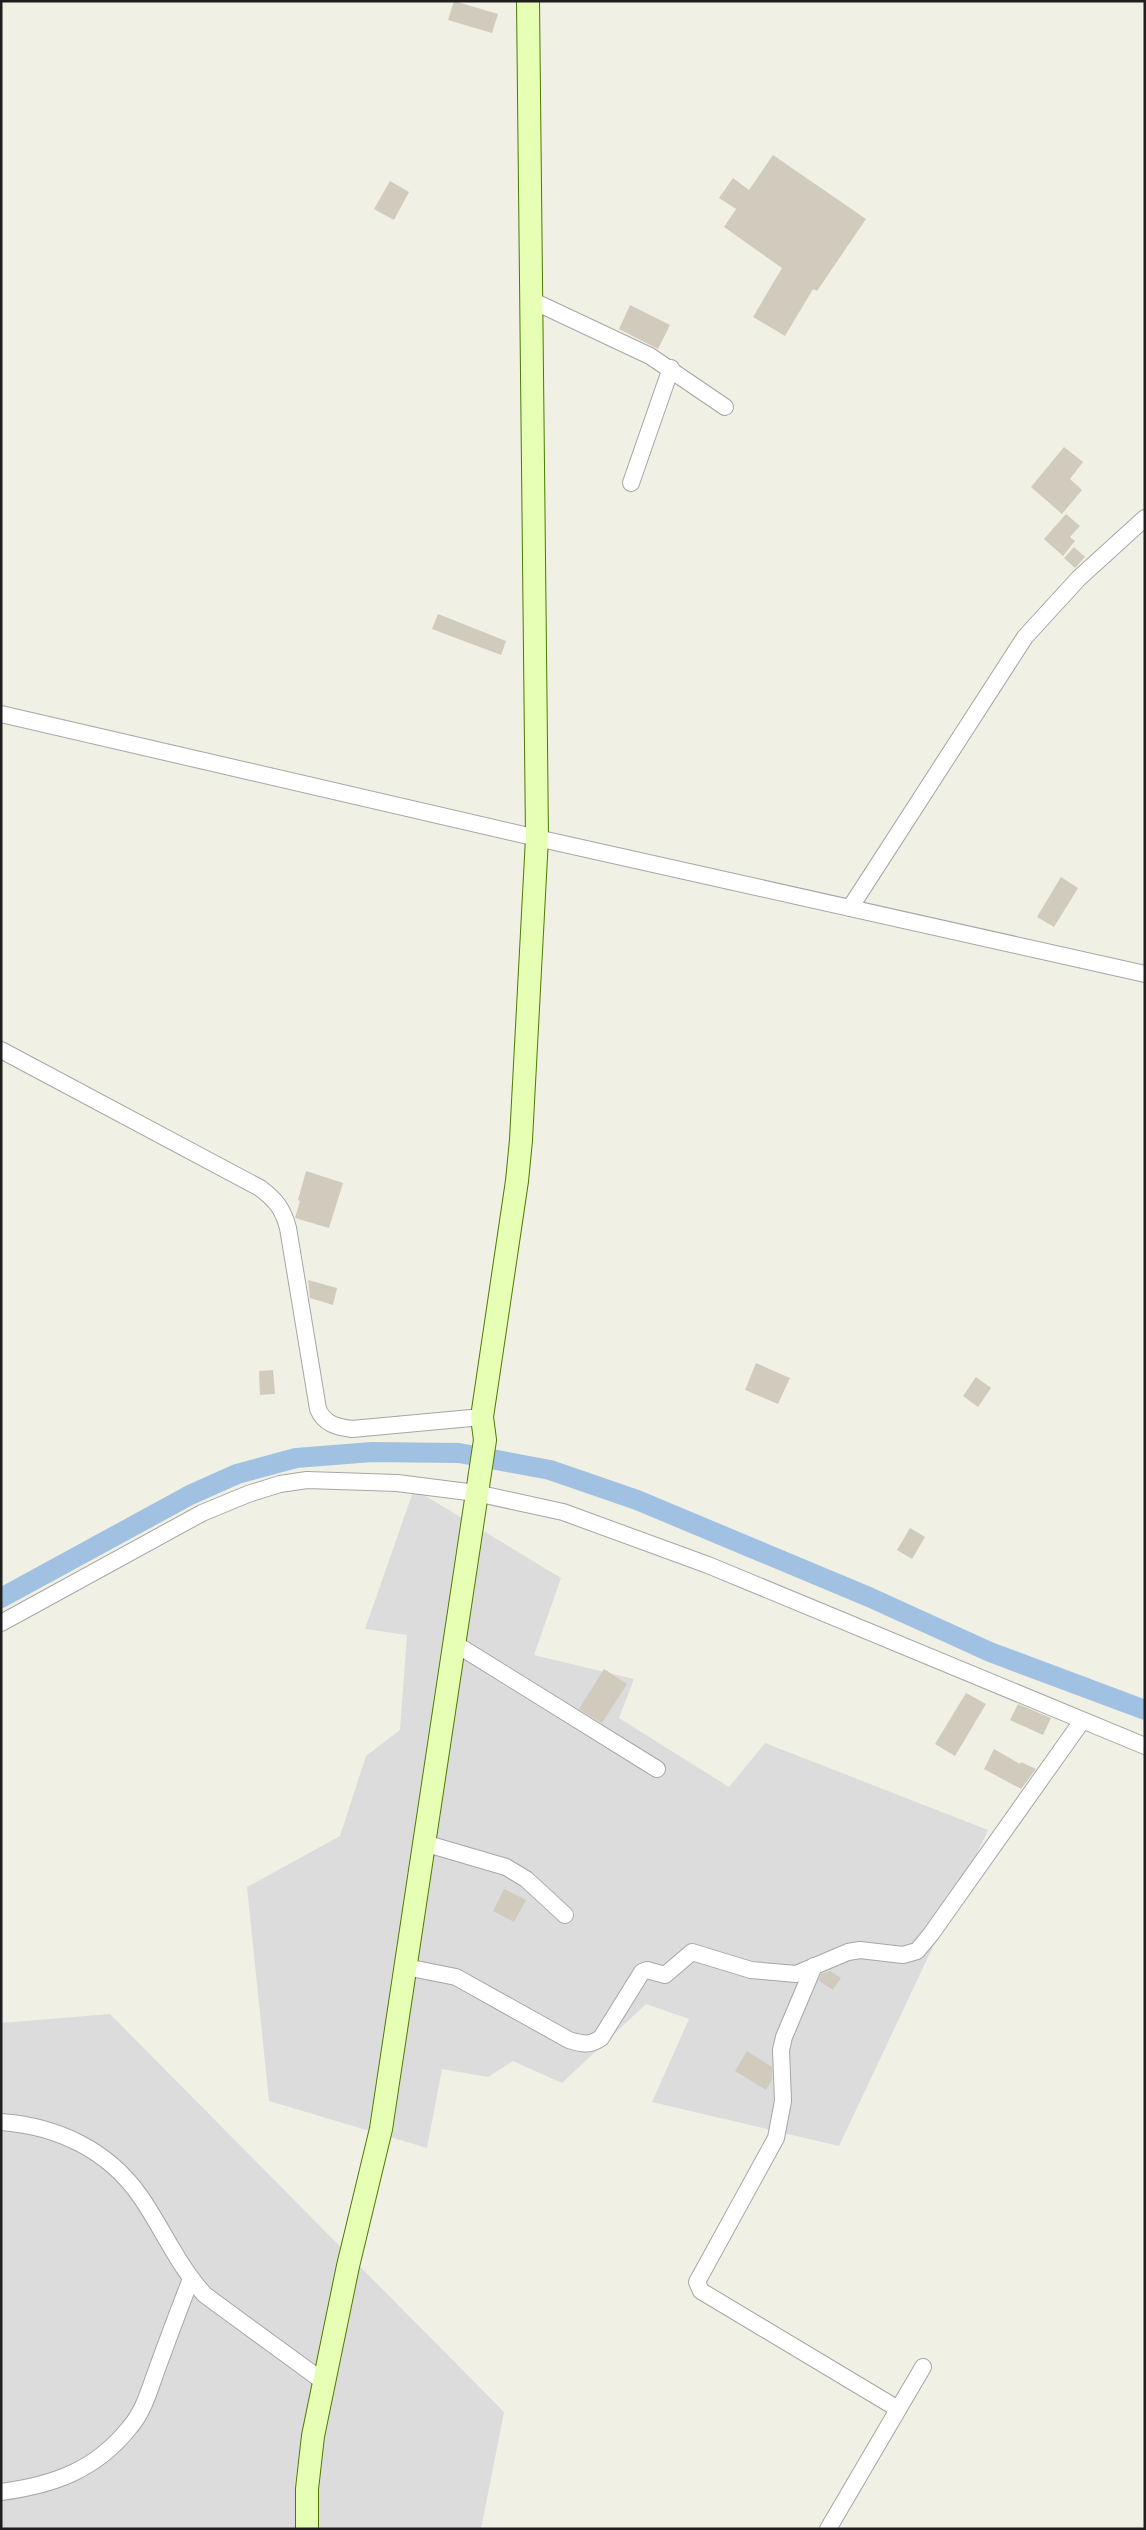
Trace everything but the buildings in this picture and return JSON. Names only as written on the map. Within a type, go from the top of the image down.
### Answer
[{"type":"street","points":[[307,2529],[309,2463],[348,2266],[376,2159],[406,1967],[481,1469],[485,1440],[482,1417],[518,1181],[522,1140],[537,838],[528,1]]},
{"type":"street","points":[[531,300],[636,349],[671,368],[725,407]]},
{"type":"street","points":[[631,482],[671,368]]},
{"type":"street","points":[[850,908],[1025,637],[1079,578],[1145,518]]},
{"type":"street","points":[[1,714],[537,838],[1145,974]]},
{"type":"street","points":[[1,1050],[260,1188],[275,1199],[284,1213],[288,1228],[316,1400],[322,1419],[337,1427],[352,1429],[482,1417]]},
{"type":"street","points":[[1,1623],[202,1513],[248,1494],[280,1484],[307,1480],[397,1483],[476,1493],[563,1512],[708,1565],[1145,1746]]},
{"type":"street","points":[[454,1643],[657,1770]]},
{"type":"street","points":[[406,1967],[456,1977],[569,2040],[583,2045],[592,2044],[601,2038],[642,1972],[647,1970],[665,1975],[692,1952],[751,1970],[781,1975],[796,1974],[848,1952],[860,1950],[903,1955],[917,1951],[1082,1721]]},
{"type":"street","points":[[424,1843],[482,1859],[512,1870],[526,1880],[565,1916]]},
{"type":"street","points":[[814,1966],[784,2037],[781,2050],[783,2101],[776,2138],[697,2282],[697,2286],[701,2291],[898,2409]]},
{"type":"street","points":[[1,2122],[42,2128],[64,2136],[99,2153],[120,2171],[140,2196],[191,2279],[219,2306],[324,2382]]},
{"type":"street","points":[[1,2492],[35,2487],[60,2480],[84,2468],[111,2448],[131,2426],[144,2404],[191,2279]]},
{"type":"street","points":[[828,2529],[923,2366]]},
{"type":"shaded area","points":[[414,1489],[561,1578],[534,1655],[634,1679],[619,1718],[729,1787],[765,1743],[988,1830],[839,2146],[652,2102],[689,2019],[646,2004],[562,2083],[513,2061],[488,2077],[442,2069],[427,2148],[269,2101],[247,1887],[340,1836],[366,1756],[400,1730],[407,1635],[365,1629]]},
{"type":"shaded area","points":[[110,2014],[504,2412],[481,2529],[1,2529],[1,2023]]},
{"type":"waterway","points":[[1,1598],[190,1495],[237,1474],[296,1458],[372,1452],[459,1453],[550,1470],[637,1500],[869,1597],[990,1652],[1145,1710]]}]
